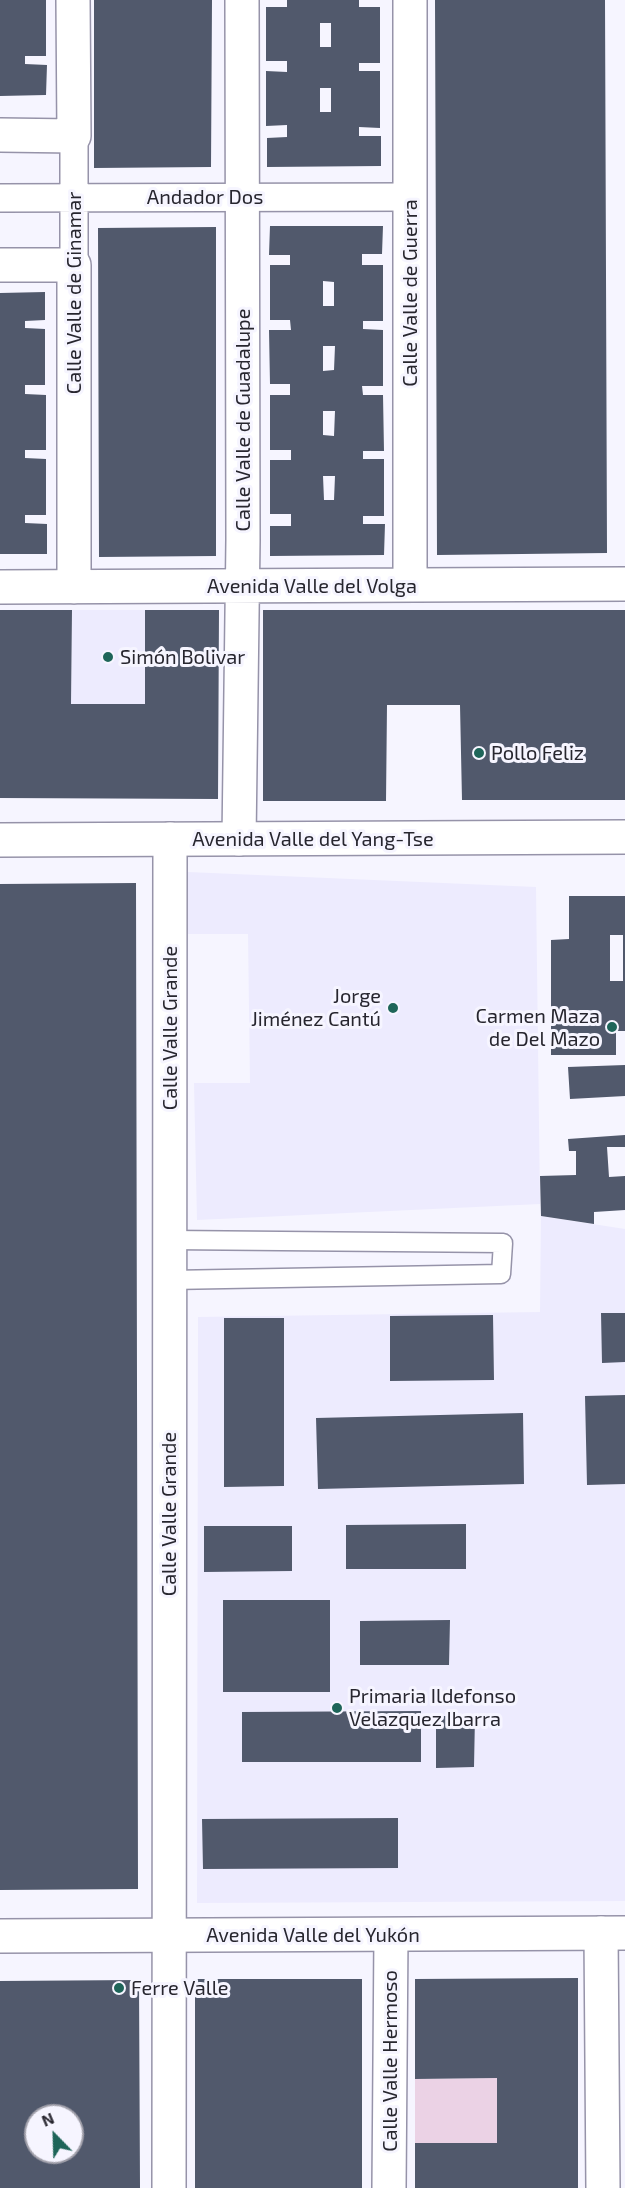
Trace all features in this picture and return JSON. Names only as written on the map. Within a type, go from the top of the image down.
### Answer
[{"type":"street","name":"Calle Valle de Ginamar","points":[[73,0],[74,587]]},
{"type":"street","name":"Calle Valle de Guadalupe","points":[[239,839],[242,586],[242,0]]},
{"type":"street","name":"Calle Valle de Guerra","points":[[410,0],[410,585]]},
{"type":"street","points":[[0,135],[74,136]]},
{"type":"street","name":"Andador Dos","points":[[0,198],[410,197]]},
{"type":"street","points":[[0,265],[74,265]]},
{"type":"street","name":"Avenida Valle del Volga","points":[[0,587],[625,584]]},
{"type":"street","name":"Avenida Valle del Yang-Tse","points":[[0,840],[625,837]]},
{"type":"street","name":"Calle Valle Grande","points":[[169,2188],[170,839]]},
{"type":"street","points":[[603,2188],[613,1933]]},
{"type":"street","name":"Avenida Valle del Yukón","points":[[0,1936],[613,1933]]},
{"type":"street","name":"Calle Valle Hermoso","points":[[389,2188],[391,1935]]},
{"type":"lane","points":[[170,1240],[503,1243],[501,1275],[170,1280]]},
{"type":"shaded area","name":"Simón Bolivar","points":[[72,610],[145,610],[145,704],[71,704]]},
{"type":"shaded area","name":"Jorge Jiménez Cantú","points":[[188,872],[536,887],[540,1204],[197,1220],[194,1083],[250,1083],[248,934],[188,934]]},
{"type":"shaded area","points":[[541,1216],[625,1229],[625,1901],[197,1903],[198,1317],[540,1312]]},
{"type":"shaded area","points":[[497,2078],[497,2143],[415,2143],[415,2079]]},
{"type":"building","points":[[0,0],[46,0],[46,56],[25,56],[25,64],[47,65],[46,95],[0,96]]},
{"type":"building","points":[[94,0],[212,0],[211,167],[94,168]]},
{"type":"building","points":[[287,0],[359,0],[359,7],[380,7],[380,63],[359,63],[359,71],[380,71],[380,128],[359,127],[359,136],[381,136],[381,166],[267,167],[267,138],[287,137],[287,125],[266,126],[266,71],[287,72],[287,61],[266,61],[266,7],[287,7]],"holes":[[[320,23],[331,23],[331,47],[320,47]],[[320,88],[331,88],[331,112],[320,112]]]},
{"type":"building","points":[[435,0],[605,0],[607,553],[437,555]]},
{"type":"building","points":[[270,226],[383,226],[382,254],[362,254],[362,265],[383,265],[383,321],[363,321],[363,329],[383,330],[383,386],[362,386],[363,395],[383,395],[384,451],[363,451],[363,459],[384,459],[384,516],[363,516],[363,524],[385,524],[384,555],[270,556],[270,526],[291,526],[291,514],[270,514],[270,460],[291,460],[291,450],[270,450],[270,395],[290,395],[290,384],[270,384],[269,330],[291,330],[290,320],[270,320],[270,265],[290,265],[290,255],[269,255]],"holes":[[[323,281],[334,282],[334,306],[323,306]],[[323,346],[335,346],[334,370],[323,371]],[[323,411],[335,411],[334,436],[323,435]],[[323,476],[335,476],[334,500],[324,500]]]},
{"type":"building","points":[[216,227],[216,556],[99,557],[98,228]]},
{"type":"building","points":[[45,292],[45,320],[25,321],[25,328],[45,329],[45,385],[25,385],[25,394],[46,395],[46,450],[25,450],[25,458],[46,459],[46,515],[25,515],[25,523],[47,524],[47,554],[0,554],[0,293]]},
{"type":"building","points":[[0,610],[72,610],[71,704],[145,704],[145,610],[219,610],[218,799],[0,798]]},
{"type":"building","points":[[263,610],[625,610],[625,800],[462,800],[460,705],[387,705],[386,801],[263,801]]},
{"type":"building","points":[[136,883],[138,1889],[0,1890],[0,884]]},
{"type":"building","points":[[569,896],[625,896],[625,1031],[616,1031],[616,1055],[551,1055],[551,940],[569,939]],"holes":[[[610,935],[623,935],[623,981],[610,981]]]},
{"type":"building","points":[[625,1065],[625,1096],[570,1099],[568,1067]]},
{"type":"building","points":[[625,1135],[625,1147],[607,1147],[609,1177],[625,1176],[625,1210],[594,1212],[594,1224],[541,1216],[540,1176],[576,1175],[576,1151],[569,1151],[568,1139]]},
{"type":"building","points":[[601,1313],[625,1313],[625,1362],[602,1363]]},
{"type":"building","points":[[493,1315],[494,1380],[390,1381],[390,1316]]},
{"type":"building","points":[[224,1318],[284,1318],[284,1486],[224,1487]]},
{"type":"building","points":[[625,1395],[625,1484],[587,1485],[585,1396]]},
{"type":"building","points":[[523,1413],[524,1484],[318,1489],[316,1418]]},
{"type":"building","points":[[466,1524],[466,1569],[346,1569],[346,1525]]},
{"type":"building","points":[[204,1526],[292,1526],[292,1571],[204,1572]]},
{"type":"building","points":[[223,1600],[330,1600],[330,1692],[223,1692]]},
{"type":"building","points":[[450,1620],[449,1665],[360,1665],[360,1621]]},
{"type":"building","points":[[421,1711],[421,1762],[242,1762],[242,1712]]},
{"type":"building","points":[[436,1716],[475,1716],[474,1767],[436,1768]]},
{"type":"building","points":[[398,1818],[398,1868],[203,1869],[202,1819]]},
{"type":"building","points":[[578,1978],[578,2188],[415,2188],[415,2143],[497,2143],[497,2078],[415,2079],[415,1979]]},
{"type":"building","points":[[195,1979],[362,1979],[362,2188],[195,2188]]},
{"type":"building","points":[[139,1980],[140,2188],[0,2188],[0,1981]]},
{"type":"place","name":"Simón Bolivar","points":[[108,657]]},
{"type":"place","name":"Pollo Feliz","points":[[479,753]]},
{"type":"place","name":"Jorge Jiménez Cantú","points":[[393,1008]]},
{"type":"place","name":"Carmen Maza de Del Mazo","points":[[612,1027]]},
{"type":"place","name":"Primaria Ildefonso Velazquez Ibarra","points":[[337,1708]]},
{"type":"place","name":"Ferre Valle","points":[[119,1988]]}]
